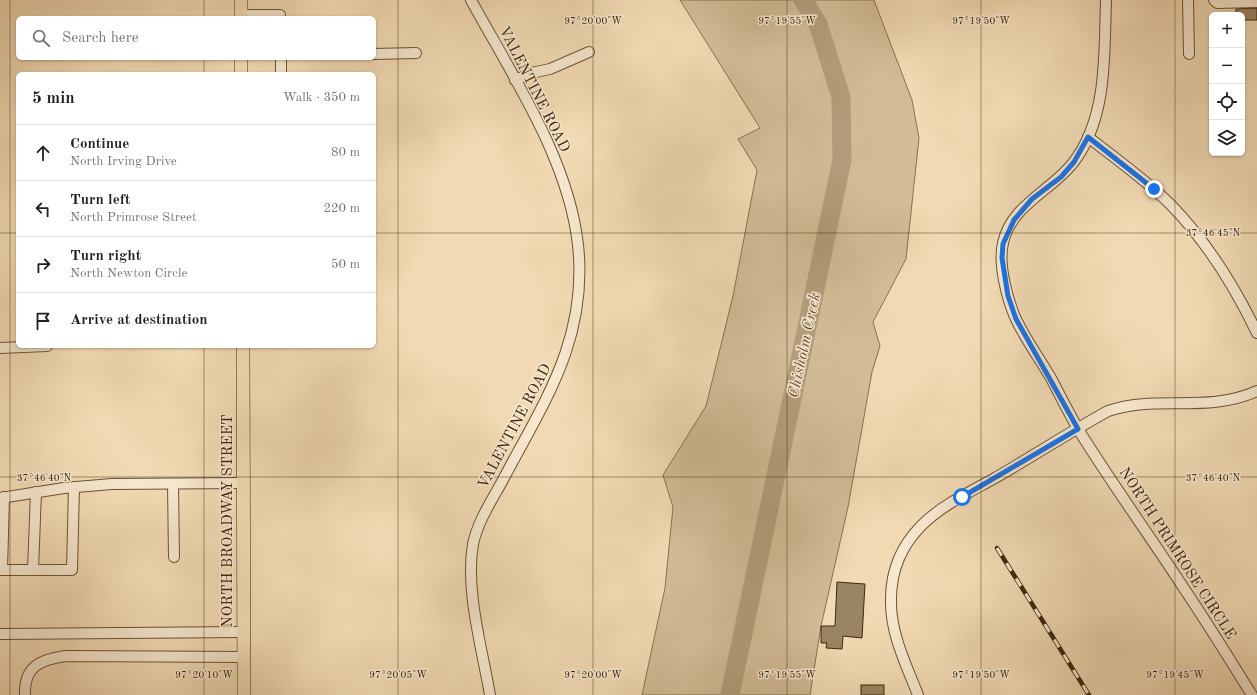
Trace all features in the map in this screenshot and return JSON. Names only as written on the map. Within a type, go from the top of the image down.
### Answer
[{"type":"main road","points":[[241,0],[241,16]]},
{"type":"main road","points":[[241,60],[241,72]]},
{"type":"main road","name":"NORTH BROADWAY STREET","points":[[243,348],[244,695]]},
{"type":"street","name":"VALENTINE ROAD","points":[[471,0],[548,141],[570,203],[578,247],[578,286],[575,325],[560,373],[549,397],[483,517],[474,542],[470,565],[471,587],[490,695]]},
{"type":"street","name":"NORTH PRIMROSE CIRCLE","points":[[1106,0],[1103,75],[1097,111],[1088,137],[1074,162],[1061,177],[1032,199],[1014,220],[1007,232],[1003,251],[1004,278],[1008,296],[1016,319],[1078,429],[1186,591],[1252,695]]},
{"type":"street","points":[[1188,0],[1189,54]]},
{"type":"street","points":[[1214,0],[1217,2],[1257,2]]},
{"type":"street","points":[[241,16],[280,16]]},
{"type":"street","points":[[515,80],[550,69],[589,52]]},
{"type":"street","points":[[376,54],[416,53]]},
{"type":"street","points":[[281,60],[281,72]]},
{"type":"street","points":[[1088,137],[1154,189],[1190,226],[1226,276],[1243,305],[1257,334]]},
{"type":"street","points":[[0,348],[16,347]]},
{"type":"street","points":[[918,695],[896,637],[890,600],[894,572],[907,545],[921,526],[933,514],[1108,411],[1120,407],[1147,404],[1217,403],[1233,400],[1257,391]]},
{"type":"street","points":[[74,487],[72,570],[1,570],[2,498],[74,487],[112,484],[243,483]]},
{"type":"street","points":[[173,484],[174,557]]},
{"type":"street","points":[[33,570],[36,492]]},
{"type":"street","points":[[0,634],[244,632]]},
{"type":"street","points":[[25,695],[26,680],[29,671],[38,664],[51,658],[65,656],[244,657]]},
{"type":"shaded area","points":[[680,0],[874,0],[912,100],[919,138],[906,259],[873,322],[880,346],[872,372],[848,507],[821,626],[810,695],[642,695],[665,588],[673,507],[663,475],[706,406],[733,296],[757,170],[738,139],[760,128]]},
{"type":"building","points":[[1257,8],[1257,20],[1245,20],[1245,12],[1236,12],[1236,9]]},
{"type":"building","points":[[837,582],[865,584],[862,638],[843,636],[842,649],[826,648],[827,643],[821,643],[821,626],[835,626]]},
{"type":"building","points":[[861,685],[884,685],[884,695],[861,695]]},
{"type":"waterway","name":"Chisholm Creek","points":[[730,695],[842,160],[841,97],[818,24],[803,0]]},
{"type":"railway","points":[[997,548],[1089,695]]},
{"type":"route","points":[[962,497],[1078,429],[1016,319],[1008,296],[1002,258],[1003,244],[1007,232],[1014,220],[1032,199],[1061,177],[1074,162],[1088,137],[1154,189]]}]
